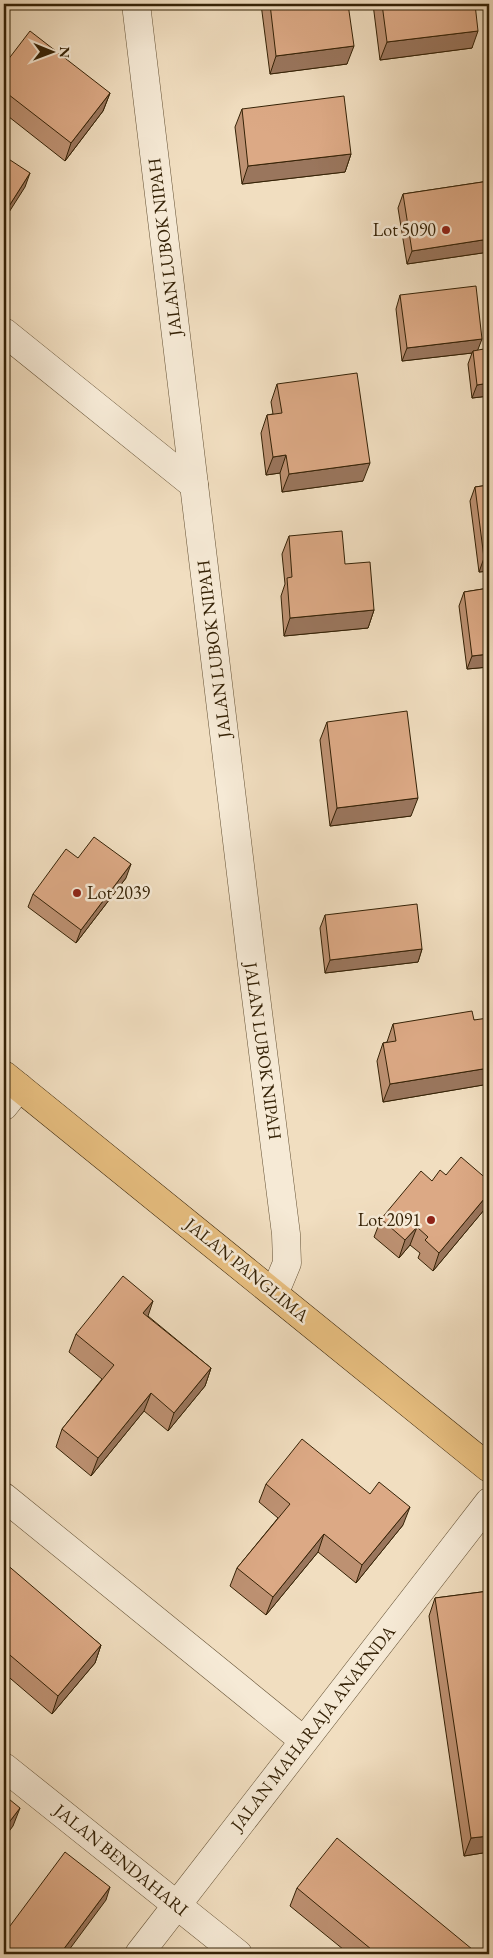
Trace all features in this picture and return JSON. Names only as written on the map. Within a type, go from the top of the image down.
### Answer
[{"type":"main road","name":"JALAN PANGLIMA","points":[[9,1089],[275,1292],[489,1468]]},
{"type":"street","name":"JALAN LUBOK NIPAH","points":[[136,4],[286,1234],[287,1263],[275,1292]]},
{"type":"street","points":[[4,332],[194,485]]},
{"type":"street","points":[[4,1497],[303,1740]]},
{"type":"street","name":"JALAN MAHARAJA ANAKNDA","points":[[138,1954],[489,1502]]},
{"type":"street","name":"JALAN BENDAHARI","points":[[4,1767],[238,1954]]},
{"type":"building","points":[[270,4],[348,4],[354,46],[276,56]]},
{"type":"building","points":[[382,4],[475,4],[478,31],[387,42]]},
{"type":"building","points":[[30,31],[110,93],[71,143],[4,91],[4,65]]},
{"type":"building","points":[[344,96],[351,154],[248,166],[242,109]]},
{"type":"building","points":[[4,156],[30,173],[4,214]]},
{"type":"building","name":"Lot 5090","points":[[489,181],[489,239],[412,251],[403,194]]},
{"type":"building","points":[[476,286],[482,339],[407,348],[400,295]]},
{"type":"building","points":[[489,348],[489,383],[477,385],[473,351]]},
{"type":"building","points":[[357,373],[370,463],[289,474],[286,455],[273,457],[267,415],[282,413],[277,384]]},
{"type":"building","points":[[4,407],[9,411],[4,417]]},
{"type":"building","points":[[489,485],[489,558],[484,558],[475,487]]},
{"type":"building","points":[[342,531],[345,564],[370,562],[374,610],[290,618],[287,578],[292,577],[289,536]]},
{"type":"building","points":[[489,588],[489,654],[472,656],[464,592]]},
{"type":"building","points":[[407,711],[418,798],[337,808],[327,722]]},
{"type":"building","name":"Lot 2039","points":[[94,837],[131,864],[81,930],[33,894],[66,849],[78,858]]},
{"type":"building","points":[[417,904],[422,949],[330,960],[325,915]]},
{"type":"building","points":[[472,1011],[474,1020],[488,1018],[489,1068],[390,1084],[383,1043],[396,1041],[393,1024]]},
{"type":"building","name":"Lot 2091","points":[[461,1157],[489,1181],[489,1193],[439,1253],[425,1240],[428,1237],[417,1227],[405,1240],[381,1219],[421,1171],[432,1181],[440,1170],[446,1175]]},
{"type":"building","points":[[123,1276],[153,1301],[143,1313],[211,1368],[174,1413],[151,1393],[98,1458],[62,1429],[114,1365],[76,1334]]},
{"type":"building","points":[[302,1439],[370,1494],[379,1482],[410,1507],[362,1565],[324,1534],[273,1597],[237,1568],[290,1504],[266,1484]]},
{"type":"building","points":[[5,1563],[101,1645],[58,1696],[4,1650]]},
{"type":"building","points":[[489,1591],[489,1836],[471,1838],[435,1598]]},
{"type":"building","points":[[4,1795],[20,1808],[4,1829]]},
{"type":"building","points":[[337,1838],[478,1954],[377,1954],[297,1888]]},
{"type":"building","points":[[65,1852],[110,1887],[60,1954],[4,1954],[4,1934]]},
{"type":"place","name":"Lot 5090","points":[[446,230]]},
{"type":"place","name":"Lot 2039","points":[[77,893]]},
{"type":"place","name":"Lot 2091","points":[[431,1220]]}]
